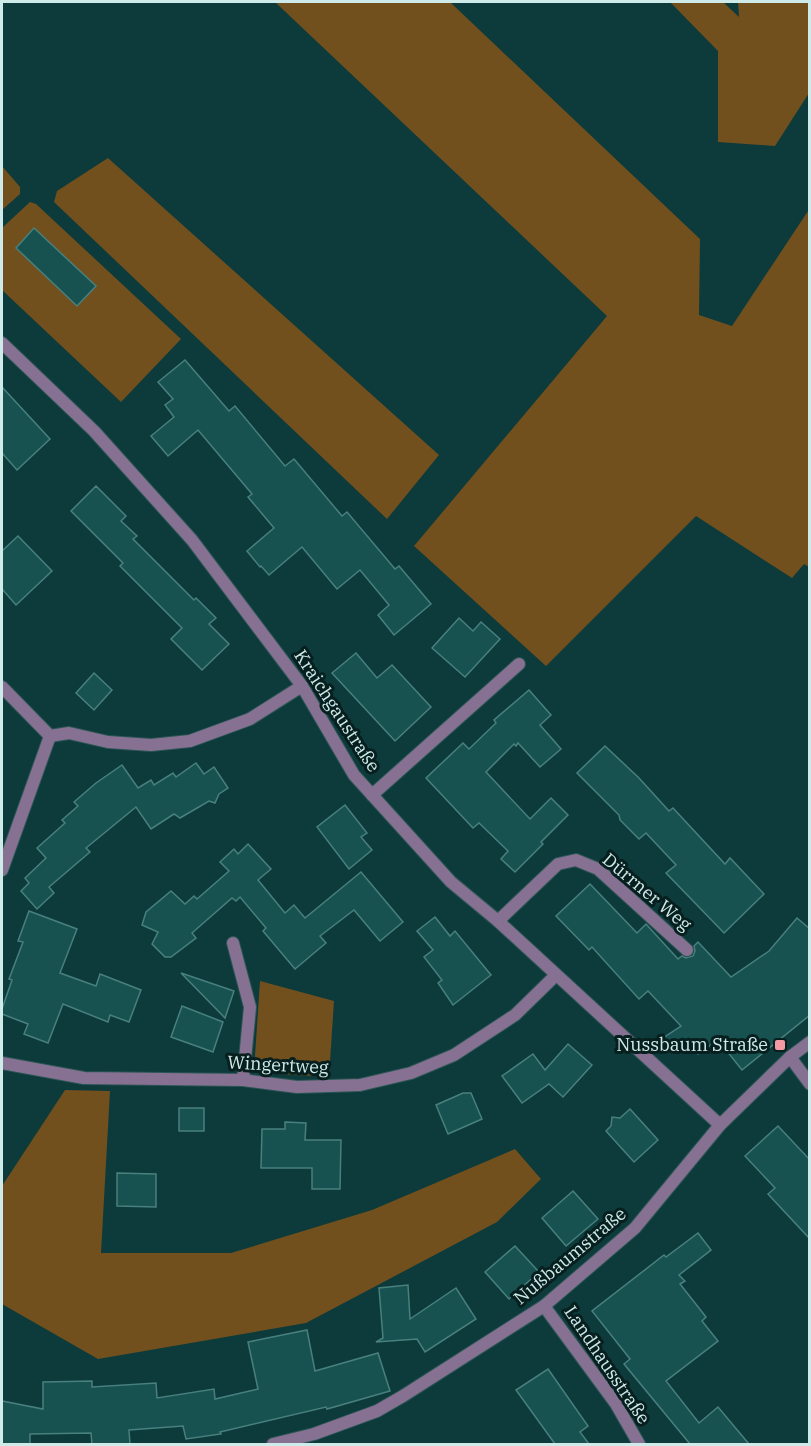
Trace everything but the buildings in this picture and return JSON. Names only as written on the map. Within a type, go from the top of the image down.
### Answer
[{"type":"street","name":"Kraichgaustraße","points":[[2,343],[94,431],[192,540],[302,686],[354,775],[372,795],[452,882],[498,921],[720,1125]]},
{"type":"street","points":[[372,795],[519,664]]},
{"type":"street","points":[[50,736],[69,733],[108,742],[151,745],[190,741],[250,719],[302,686]]},
{"type":"street","points":[[2,687],[50,736]]},
{"type":"street","points":[[2,870],[50,736]]},
{"type":"street","name":"Dürrner Weg","points":[[498,921],[558,864],[576,860],[598,869],[687,950]]},
{"type":"street","points":[[233,943],[250,1007],[243,1080]]},
{"type":"street","name":"Wingertweg","points":[[2,1064],[84,1078],[243,1080],[297,1087],[360,1085],[411,1073],[454,1054],[515,1015],[556,975]]},
{"type":"street","name":"Nußbaumstraße","points":[[273,1444],[314,1434],[377,1411],[544,1306],[635,1227],[720,1125],[790,1057],[810,1042]]},
{"type":"street","points":[[790,1057],[810,1084]]},
{"type":"street","name":"Landhausstraße","points":[[544,1306],[616,1404],[639,1444]]},
{"type":"shaded area","points":[[275,2],[450,2],[700,239],[699,315],[732,326],[809,212],[809,567],[804,564],[792,578],[696,516],[546,666],[414,546],[607,316]]},
{"type":"shaded area","points":[[670,2],[723,2],[739,17],[738,2],[809,2],[809,93],[775,146],[718,142],[718,51]]},
{"type":"shaded area","points":[[108,158],[439,455],[387,519],[54,202],[57,191]]},
{"type":"shaded area","points":[[2,166],[20,187],[20,194],[2,210]]},
{"type":"shaded area","points":[[30,202],[36,204],[181,339],[121,402],[2,290],[2,228]]},
{"type":"shaded area","points":[[260,981],[334,1001],[329,1077],[265,1073],[259,1068],[255,1056]]},
{"type":"shaded area","points":[[65,1090],[110,1091],[101,1253],[231,1253],[372,1210],[515,1149],[541,1179],[497,1222],[306,1323],[98,1359],[2,1304],[2,1186]]},
{"type":"place","name":"Nussbaum Straße","points":[[780,1045]]}]
